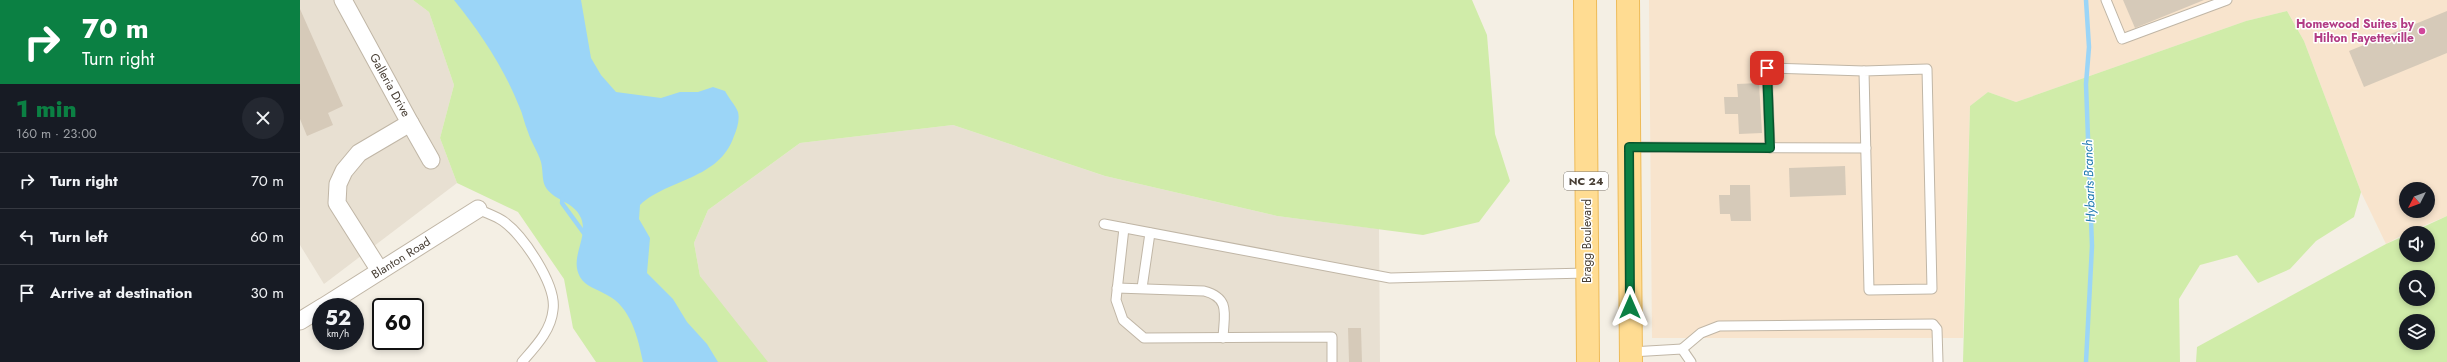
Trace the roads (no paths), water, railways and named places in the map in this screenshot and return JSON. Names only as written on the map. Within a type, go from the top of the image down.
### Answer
[{"type":"main road","name":"Bragg Boulevard","points":[[1585,0],[1588,362]]},
{"type":"main road","points":[[1628,0],[1631,357]]},
{"type":"street","name":"Galleria Drive","points":[[343,0],[410,122],[358,153],[344,171],[338,184],[337,203],[380,271]]},
{"type":"street","points":[[410,122],[431,160]]},
{"type":"street","name":"Blanton Road","points":[[338,298],[478,209]]},
{"type":"street","name":"Blanton Road","points":[[300,321],[312,314]]},
{"type":"lane","points":[[2106,0],[2122,39],[2227,0]]},
{"type":"lane","points":[[1770,148],[1767,68],[1864,71],[1927,69],[1932,289],[1869,290],[1864,71]]},
{"type":"lane","points":[[1629,147],[1866,148]]},
{"type":"lane","points":[[478,209],[504,222],[530,250],[549,284],[554,310],[542,338],[522,362]]},
{"type":"lane","points":[[1104,224],[1390,278],[1587,273]]},
{"type":"lane","points":[[1124,228],[1116,300],[1123,320],[1144,338],[1332,337],[1332,362]]},
{"type":"lane","points":[[1142,288],[1150,233]]},
{"type":"lane","points":[[1117,288],[1204,291],[1216,294],[1222,300],[1224,308],[1223,338]]},
{"type":"lane","points":[[1631,357],[1682,349],[1701,333],[1719,326],[1933,324],[1937,329],[1938,362]]},
{"type":"lane","points":[[1682,349],[1691,362]]},
{"type":"water","points":[[454,0],[581,0],[591,58],[601,75],[616,92],[661,98],[680,92],[698,92],[713,87],[725,91],[737,109],[739,118],[734,136],[727,150],[717,162],[705,170],[652,196],[640,205],[639,219],[650,238],[647,273],[673,299],[687,322],[707,344],[718,362],[643,362],[636,333],[628,315],[615,300],[589,286],[582,280],[577,270],[578,255],[583,233],[581,218],[574,208],[553,195],[545,186],[540,158],[529,136],[513,92],[499,64]]},
{"type":"waterway","name":"Hybarts Branch","points":[[2086,0],[2089,47],[2086,84],[2092,246],[2086,362]]},
{"type":"waterway","points":[[563,195],[562,203],[586,236]]},
{"type":"place","name":"Homewood Suites by Hilton Fayetteville","points":[[2422,31]]}]
